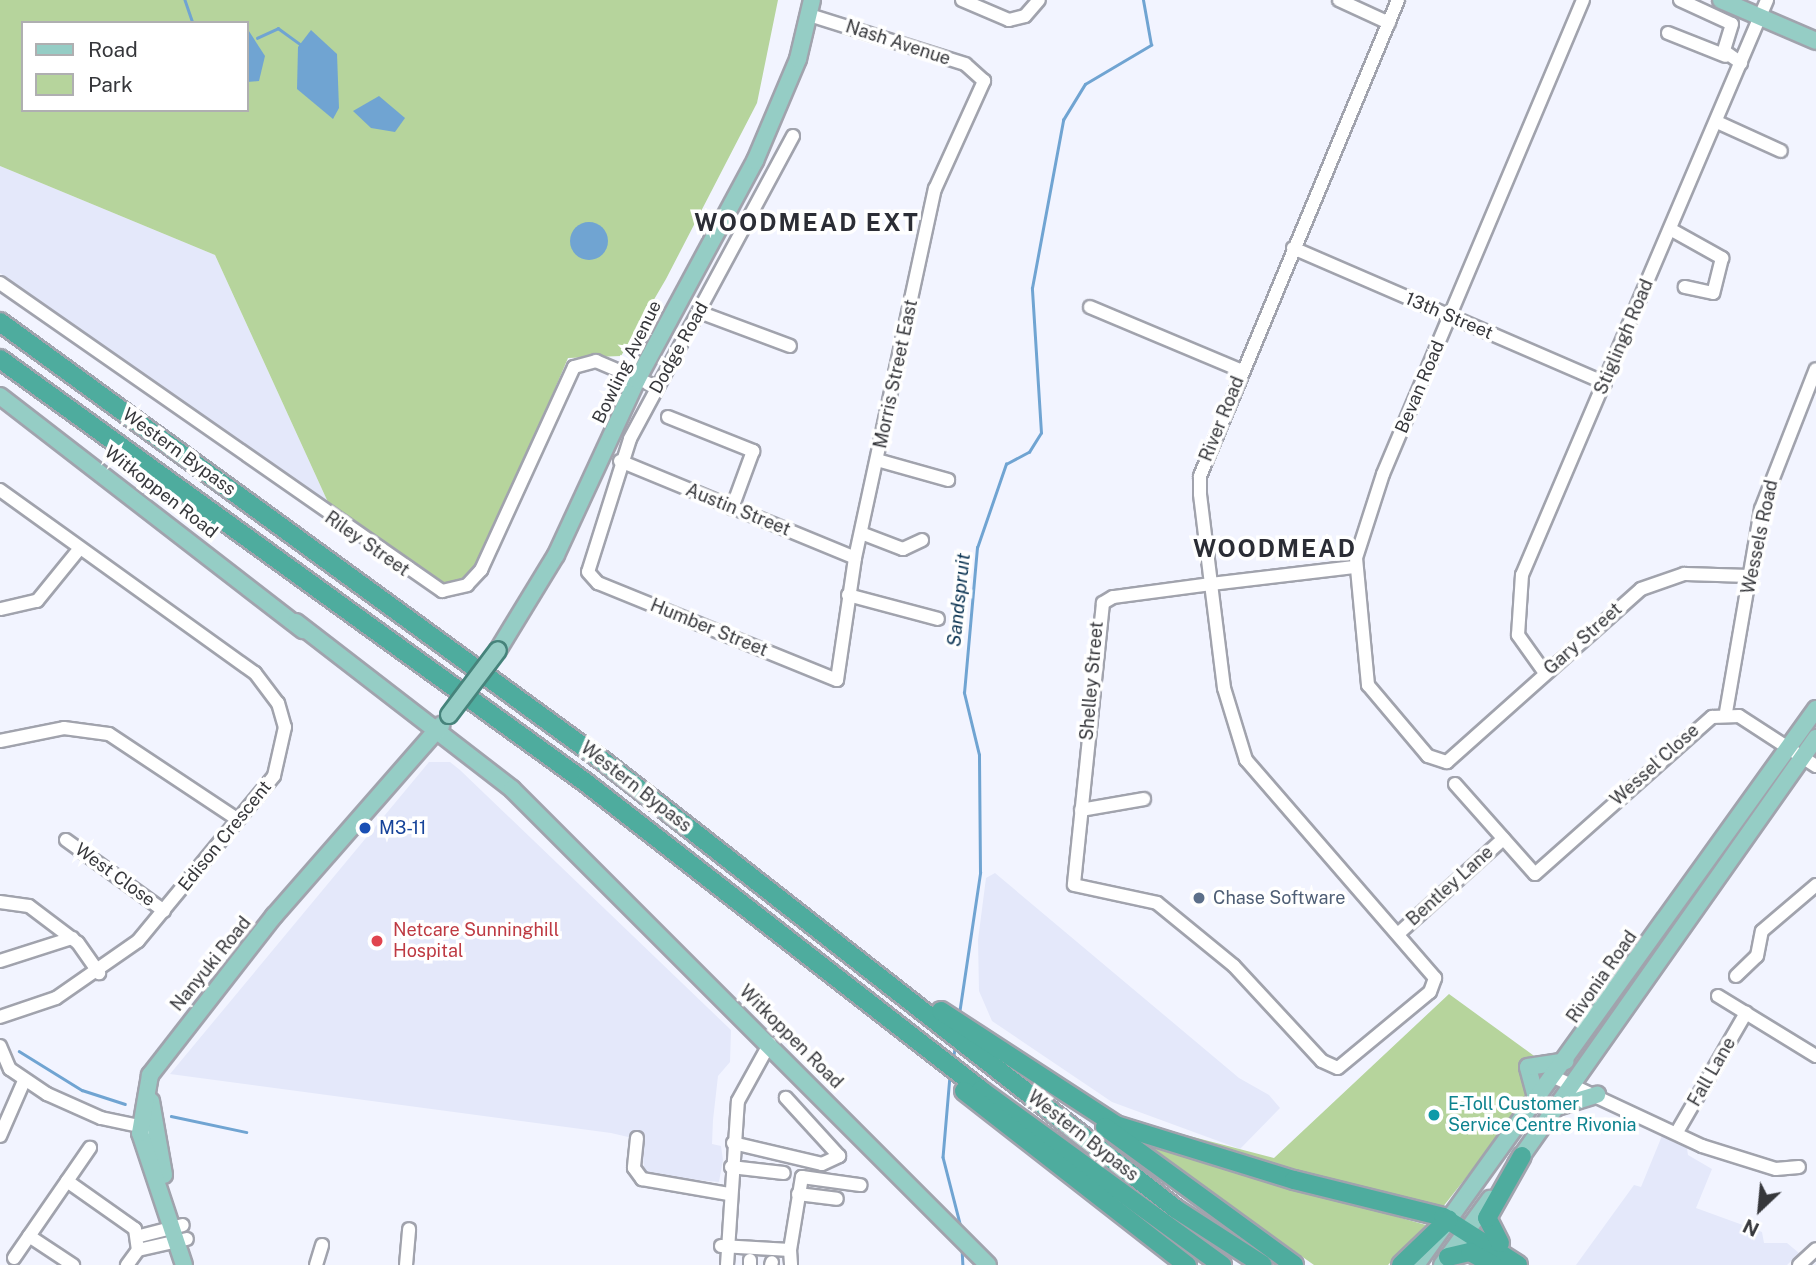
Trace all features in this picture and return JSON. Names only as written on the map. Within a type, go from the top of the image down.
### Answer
[{"type":"highway","name":"Western Bypass","points":[[0,322],[406,614],[822,931],[991,1053],[1176,1209],[1262,1265]]},
{"type":"highway","name":"Western Bypass","points":[[0,359],[585,782],[800,950],[978,1095],[1222,1265]]},
{"type":"highway","points":[[991,1053],[1051,1083],[1102,1117],[1157,1141],[1449,1219],[1469,1228],[1518,1265]]},
{"type":"highway","points":[[1051,1083],[1294,1265]]},
{"type":"highway","points":[[978,1095],[1187,1265]]},
{"type":"highway","points":[[1521,1156],[1487,1218],[1494,1237],[1524,1265]]},
{"type":"highway","points":[[1401,1265],[1449,1219]]},
{"type":"highway","points":[[1445,1261],[1470,1252],[1493,1265]]},
{"type":"highway","points":[[1159,1265],[1167,1265]]},
{"type":"main road","points":[[1721,0],[1816,41]]},
{"type":"main road","name":"Bowling Avenue","points":[[439,729],[498,650],[567,535],[637,380],[765,141],[811,8]]},
{"type":"main road","name":"Witkoppen Road","points":[[0,397],[439,729],[512,789],[770,1043],[988,1265]]},
{"type":"main road","name":"Rivonia Road","points":[[1445,1261],[1575,1085],[1802,756],[1816,709]]},
{"type":"main road","name":"Nanyuki Road","points":[[192,1265],[145,1127],[154,1089],[178,1048],[439,729]]},
{"type":"main road","name":"Rivonia Road","points":[[1416,1265],[1566,1061],[1816,738]]},
{"type":"main road","points":[[1537,1101],[1528,1066],[1566,1061]]},
{"type":"main road","points":[[1558,1107],[1597,1095]]},
{"type":"main road","name":"Nanyuki Road","points":[[180,1233],[184,1265]]},
{"type":"street","points":[[962,0],[1009,20],[1025,16],[1039,0]]},
{"type":"street","points":[[1339,0],[1389,23]]},
{"type":"street","name":"River Road","points":[[1398,0],[1200,476],[1227,705],[1251,769],[1398,934]]},
{"type":"street","name":"Bevan Road","points":[[1441,764],[1428,757],[1368,685],[1353,567],[1383,474],[1583,0]]},
{"type":"street","points":[[1680,0],[1732,24],[1726,56]]},
{"type":"street","name":"Stiglingh Road","points":[[1545,673],[1518,635],[1519,586],[1767,0]]},
{"type":"street","name":"Nash Avenue","points":[[811,8],[965,64],[983,76]]},
{"type":"street","points":[[1668,33],[1741,63]]},
{"type":"street","name":"Morris Street East","points":[[837,680],[855,558],[935,190],[983,76]]},
{"type":"street","points":[[1717,122],[1782,151]]},
{"type":"street","name":"Dodge Road","points":[[588,569],[613,505],[620,461],[657,387],[793,136]]},
{"type":"street","points":[[1670,229],[1716,250],[1723,271],[1714,291],[1685,287]]},
{"type":"street","name":"13th Street","points":[[1293,248],[1605,383]]},
{"type":"street","name":"Riley Street","points":[[0,283],[442,591],[467,585],[481,569],[574,367],[596,361],[657,387]]},
{"type":"street","points":[[1090,307],[1242,371]]},
{"type":"street","points":[[699,312],[790,346]]},
{"type":"street","name":"Wessels Road","points":[[1726,712],[1766,491],[1816,369]]},
{"type":"street","points":[[668,417],[752,449],[732,508]]},
{"type":"street","points":[[877,460],[948,480]]},
{"type":"street","name":"Austin Street","points":[[620,461],[855,558]]},
{"type":"street","name":"Edison Crescent","points":[[0,490],[255,673],[278,703],[285,727],[280,763],[164,911],[99,974],[56,998],[0,1017]]},
{"type":"street","points":[[861,533],[903,549],[921,546]]},
{"type":"street","points":[[1,609],[37,601],[80,548]]},
{"type":"street","name":"Shelley Street","points":[[1353,567],[1113,597],[1100,608],[1075,888],[1137,894],[1157,903],[1234,966],[1322,1061],[1347,1065],[1434,987],[1431,970],[1398,934]]},
{"type":"street","name":"Humber Street","points":[[588,569],[598,583],[837,680]]},
{"type":"street","name":"Gary Street","points":[[1441,764],[1649,584],[1685,575],[1751,576]]},
{"type":"street","points":[[848,595],[938,619]]},
{"type":"street","points":[[1726,712],[1802,756]]},
{"type":"street","name":"Wessel Close","points":[[1503,839],[1535,874],[1701,724],[1726,712]]},
{"type":"street","points":[[0,741],[64,728],[109,734],[237,819]]},
{"type":"street","points":[[1455,784],[1503,839]]},
{"type":"street","points":[[1080,810],[1144,799]]},
{"type":"street","name":"West Close","points":[[66,839],[164,911]]},
{"type":"street","name":"Bentley Lane","points":[[1398,934],[1503,839]]},
{"type":"street","points":[[1736,976],[1757,957],[1762,931],[1816,886]]},
{"type":"street","points":[[0,902],[22,902],[72,938],[99,974]]},
{"type":"street","points":[[0,961],[72,938]]},
{"type":"street","points":[[1718,996],[1816,1056]]},
{"type":"street","name":"Fall Lane","points":[[1677,1132],[1746,1013]]},
{"type":"street","points":[[727,1265],[725,1243],[733,1143],[744,1081],[770,1043]]},
{"type":"street","points":[[0,1045],[24,1081],[84,1112],[145,1127]]},
{"type":"street","points":[[1554,1077],[1708,1147],[1776,1169],[1799,1167]]},
{"type":"street","points":[[0,1136],[24,1081]]},
{"type":"street","points":[[733,1143],[822,1164],[839,1156],[786,1098]]},
{"type":"street","points":[[637,1138],[634,1168],[642,1179],[729,1194]]},
{"type":"street","points":[[14,1258],[90,1148]]},
{"type":"street","points":[[731,1167],[784,1173]]},
{"type":"street","points":[[791,1265],[790,1250],[798,1194],[804,1176],[860,1185]]},
{"type":"street","points":[[67,1181],[140,1236],[180,1233]]},
{"type":"street","points":[[798,1194],[837,1199]]},
{"type":"street","points":[[406,1265],[409,1229]]},
{"type":"street","points":[[127,1265],[138,1251],[180,1233]]},
{"type":"street","points":[[29,1236],[73,1265]]},
{"type":"street","points":[[138,1251],[140,1236]]},
{"type":"street","points":[[725,1243],[790,1250]]},
{"type":"street","points":[[719,1265],[725,1243]]},
{"type":"street","points":[[316,1265],[322,1245]]},
{"type":"street","points":[[1799,1265],[1816,1249]]},
{"type":"shaded area","points":[[0,166],[215,255],[332,511],[0,273]]},
{"type":"shaded area","points":[[429,762],[450,762],[460,770],[731,1030],[730,1062],[718,1076],[713,1120],[712,1144],[721,1146],[723,1160],[719,1182],[645,1175],[641,1140],[611,1133],[170,1074]]},
{"type":"shaded area","points":[[995,873],[1239,1078],[1269,1095],[1280,1108],[1240,1149],[1112,1102],[992,1021],[979,991],[978,940],[986,878]]},
{"type":"shaded area","points":[[1664,1131],[1686,1142],[1688,1155],[1712,1169],[1696,1208],[1762,1232],[1764,1243],[1787,1243],[1799,1253],[1787,1265],[1576,1265],[1634,1185],[1641,1187]]},
{"type":"green space","points":[[0,0],[778,0],[757,103],[666,279],[621,356],[568,358],[474,579],[449,587],[332,511],[215,255],[0,166]]},
{"type":"green space","points":[[1449,994],[1552,1069],[1442,1208],[1414,1208],[1132,1121],[1274,1158]]},
{"type":"green space","points":[[1141,1143],[1426,1225],[1388,1265],[1314,1265]]},
{"type":"water","points":[[248,30],[265,56],[259,81],[248,82]]},
{"type":"water","points":[[311,30],[337,54],[339,108],[333,119],[297,89],[298,47]]},
{"type":"water","points":[[379,96],[405,118],[395,132],[371,128],[353,111]]},
{"type":"water","points":[[589,222],[602,228],[608,241],[602,254],[589,260],[576,254],[570,241],[576,228]]},
{"type":"waterway","points":[[185,0],[192,21]]},
{"type":"waterway","name":"Sandspruit","points":[[959,1014],[980,873],[979,755],[964,693],[977,548],[1006,464],[1029,452],[1041,433],[1032,288],[1063,120],[1085,84],[1151,45],[1143,0]]},
{"type":"waterway","points":[[257,38],[278,28],[300,44]]},
{"type":"waterway","name":"Sandspruit","points":[[953,1059],[955,1045]]},
{"type":"waterway","points":[[19,1051],[82,1090],[125,1104]]},
{"type":"waterway","name":"Sandspruit","points":[[950,1076],[943,1157],[961,1227]]},
{"type":"waterway","points":[[171,1116],[246,1132]]},
{"type":"waterway","name":"Sandspruit","points":[[962,1248],[963,1265]]},
{"type":"place","name":"M3-11","points":[[365,828]]},
{"type":"place","name":"Chase Software","points":[[1199,898]]},
{"type":"place","name":"Netcare Sunninghill Hospital","points":[[377,941]]},
{"type":"place","name":"E-Toll Customer Service Centre Rivonia","points":[[1434,1115]]},
{"type":"district","name":"WOODMEAD EXT","points":[[807,223]]},
{"type":"district","name":"WOODMEAD","points":[[1275,549]]}]
